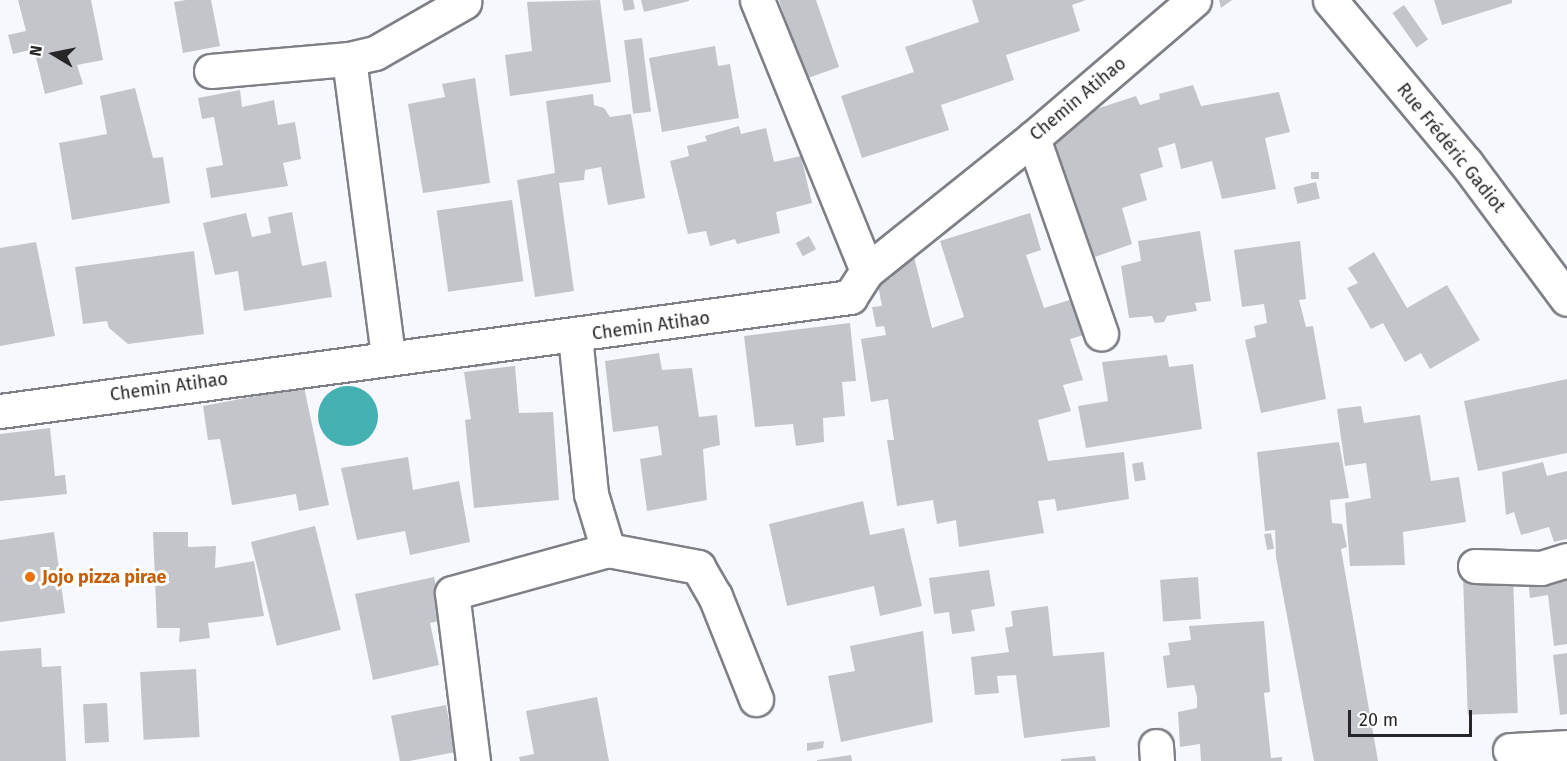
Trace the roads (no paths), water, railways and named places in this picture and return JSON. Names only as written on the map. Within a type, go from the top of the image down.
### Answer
[{"type":"street","points":[[757,0],[867,271]]},
{"type":"street","name":"Chemin Atihao","points":[[0,411],[388,357],[575,336],[850,297],[867,271],[1033,138],[1194,0]]},
{"type":"street","name":"Rue Frédéric Gadiot","points":[[1330,0],[1466,163],[1567,299]]},
{"type":"street","points":[[211,71],[349,59],[375,53],[464,2]]},
{"type":"street","points":[[349,59],[388,357]]},
{"type":"street","points":[[1033,138],[1101,333]]},
{"type":"street","points":[[575,336],[591,494],[608,550]]},
{"type":"street","points":[[473,761],[462,691],[452,593],[608,550],[698,567],[715,596],[756,699]]},
{"type":"street","points":[[1475,566],[1541,568],[1567,560]]},
{"type":"street","points":[[1510,750],[1567,747]]},
{"type":"water","points":[[342,386],[354,386],[365,391],[373,399],[378,416],[376,428],[365,441],[354,446],[342,446],[331,441],[323,433],[318,422],[318,410],[323,399],[331,391]]},
{"type":"place","name":"Jojo pizza pirae","points":[[30,577]]}]
